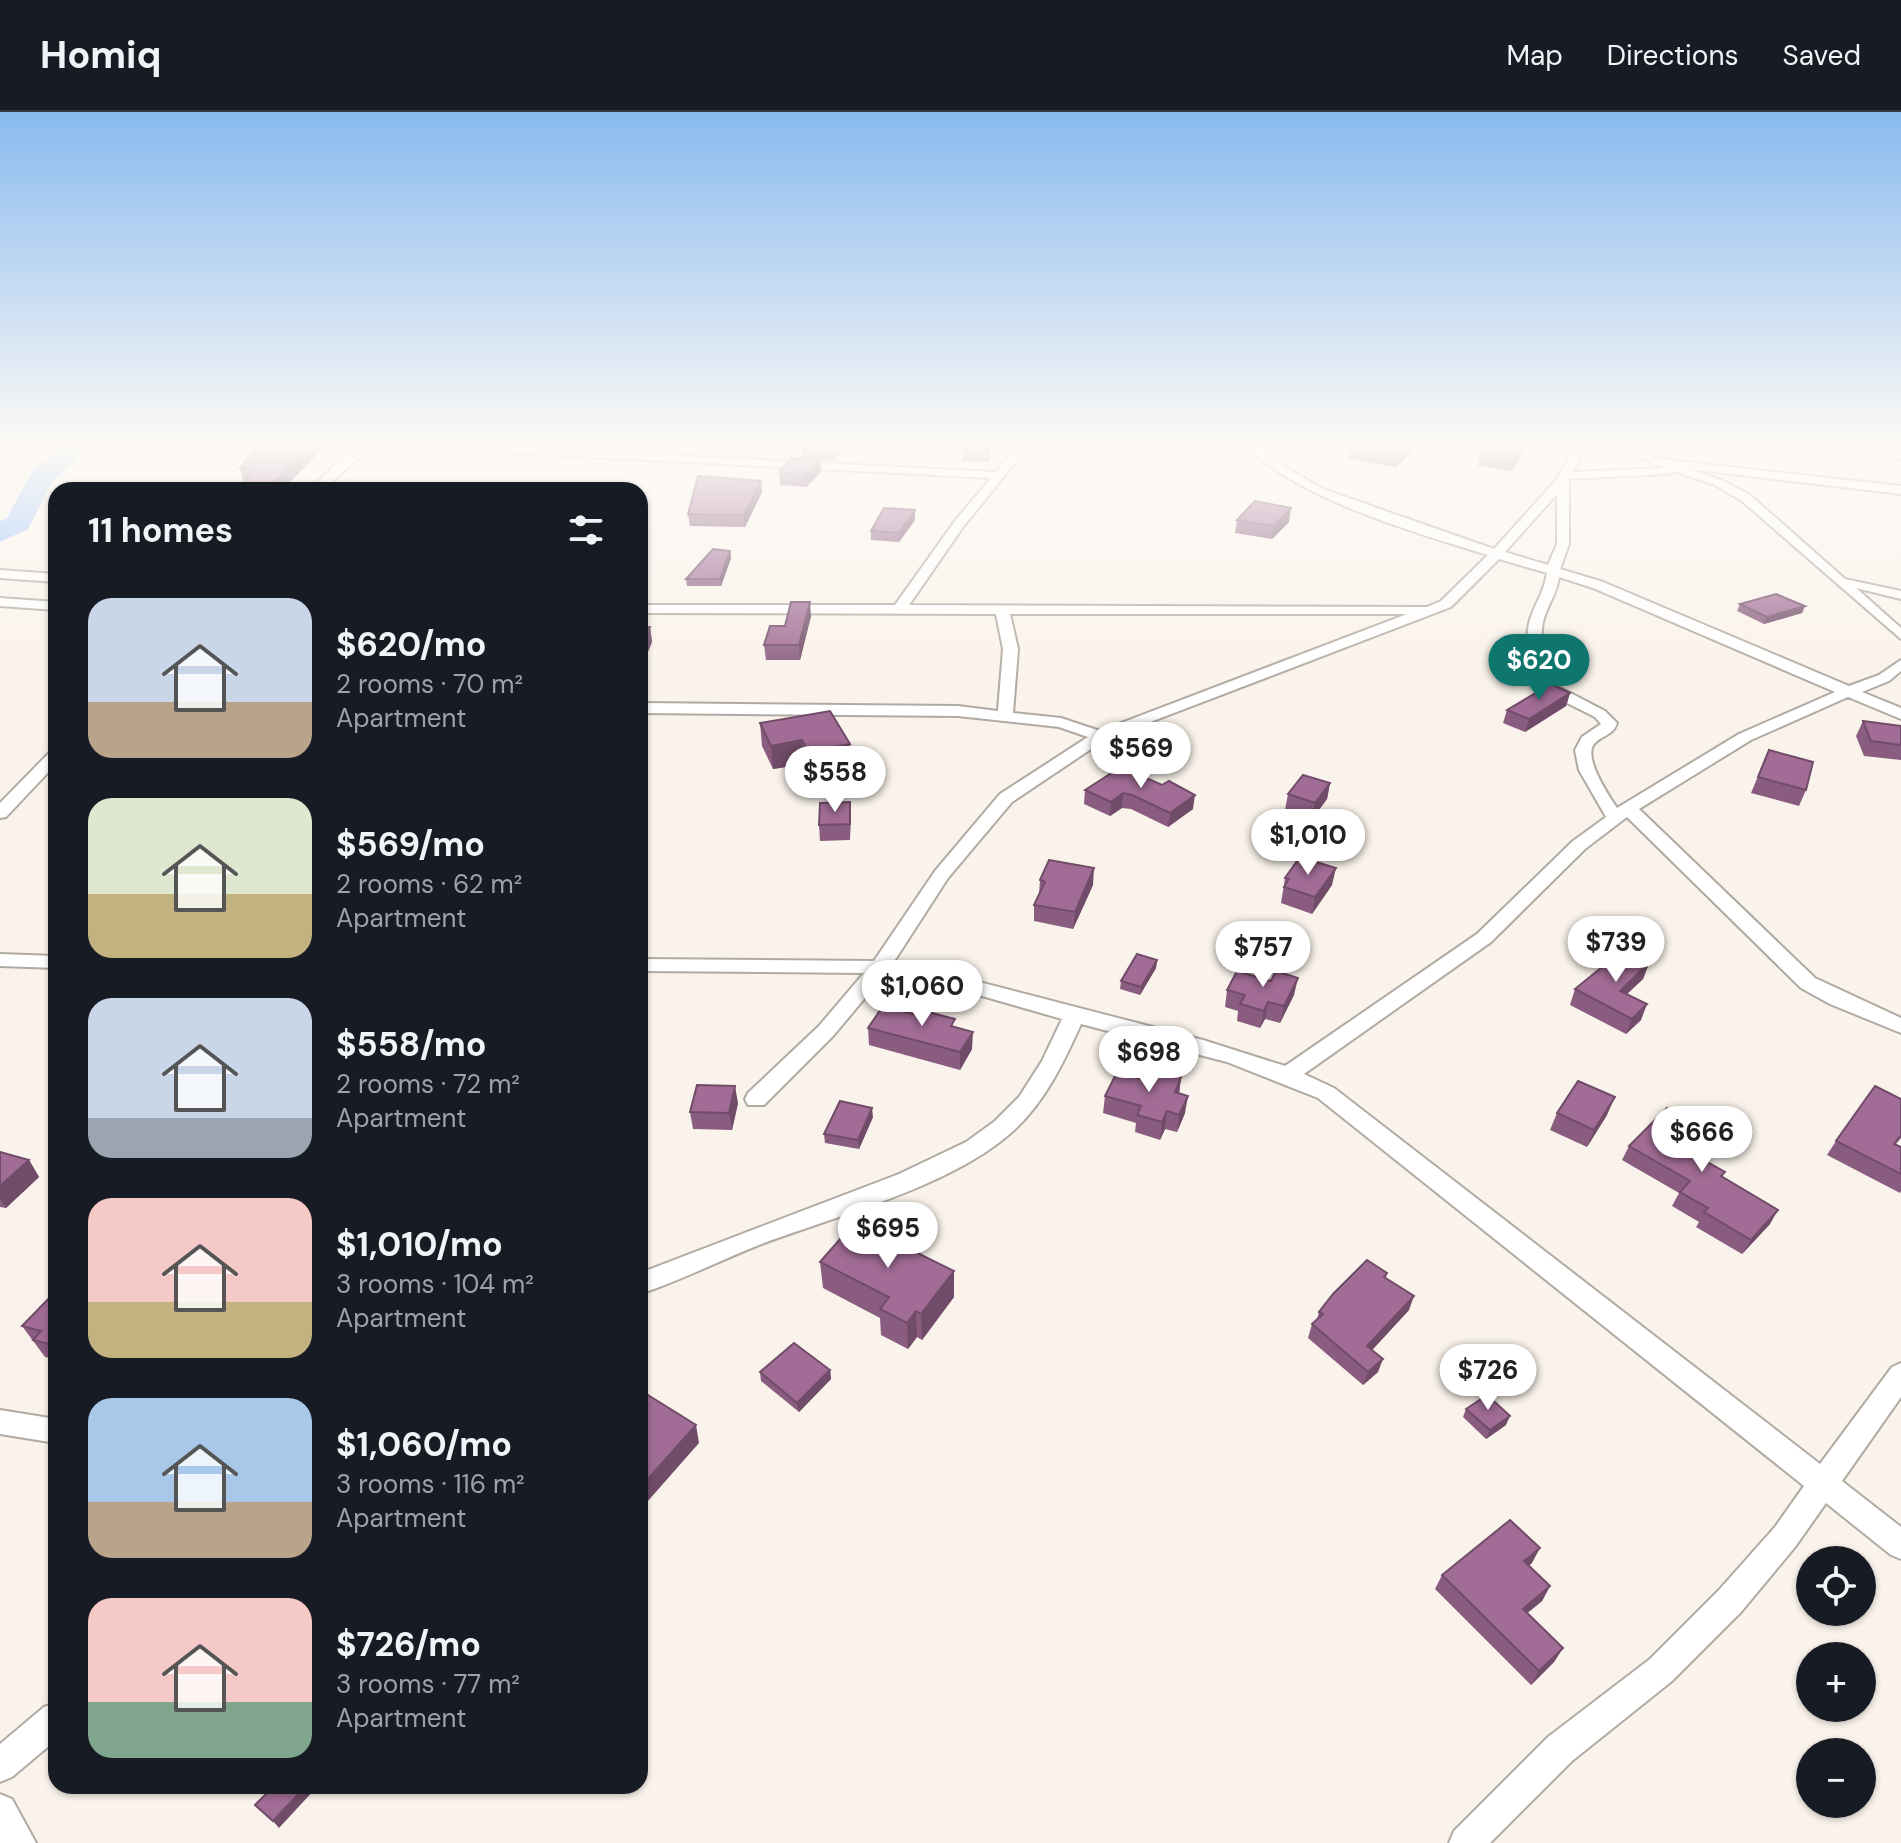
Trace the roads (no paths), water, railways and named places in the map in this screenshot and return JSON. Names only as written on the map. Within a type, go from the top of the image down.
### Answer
[{"type":"street","points":[[900,608],[961,524]]},
{"type":"street","points":[[1412,524],[1627,596],[1848,694],[1901,714]]},
{"type":"street","points":[[756,1099],[826,1031],[880,967],[913,914],[985,820],[1028,782],[1100,736],[1245,678],[1433,610],[1454,599],[1524,524]]},
{"type":"street","points":[[1565,524],[1549,597],[1539,612],[1534,643],[1550,689],[1600,714],[1609,723],[1607,729],[1586,743],[1583,754],[1587,770],[1622,813],[1808,983],[1901,1026]]},
{"type":"street","points":[[1776,524],[1901,635]]},
{"type":"street","points":[[0,574],[48,577]]},
{"type":"street","points":[[1842,581],[1901,595]]},
{"type":"street","points":[[0,602],[48,605]]},
{"type":"street","points":[[648,609],[1433,610]]},
{"type":"street","points":[[1002,610],[1009,639],[1010,680],[1005,716]]},
{"type":"street","points":[[1289,1074],[1484,938],[1579,845],[1622,813],[1767,725],[1884,678],[1901,664]]},
{"type":"street","points":[[648,708],[958,711],[1061,723],[1100,736]]},
{"type":"street","points":[[0,813],[48,763]]},
{"type":"street","points":[[0,960],[48,962]]},
{"type":"street","points":[[648,965],[880,967],[948,980],[1289,1074],[1326,1093],[1901,1545]]},
{"type":"street","points":[[648,1280],[723,1247],[910,1178],[964,1153],[1002,1128],[1031,1098],[1049,1069],[1074,1015]]},
{"type":"street","points":[[1466,1843],[1560,1749],[1661,1670],[1730,1601],[1785,1537],[1901,1375]]},
{"type":"street","points":[[0,1422],[48,1430]]},
{"type":"street","points":[[0,1765],[48,1726]]},
{"type":"street","points":[[0,1811],[19,1843]]},
{"type":"waterway","points":[[0,533],[17,524]]}]
